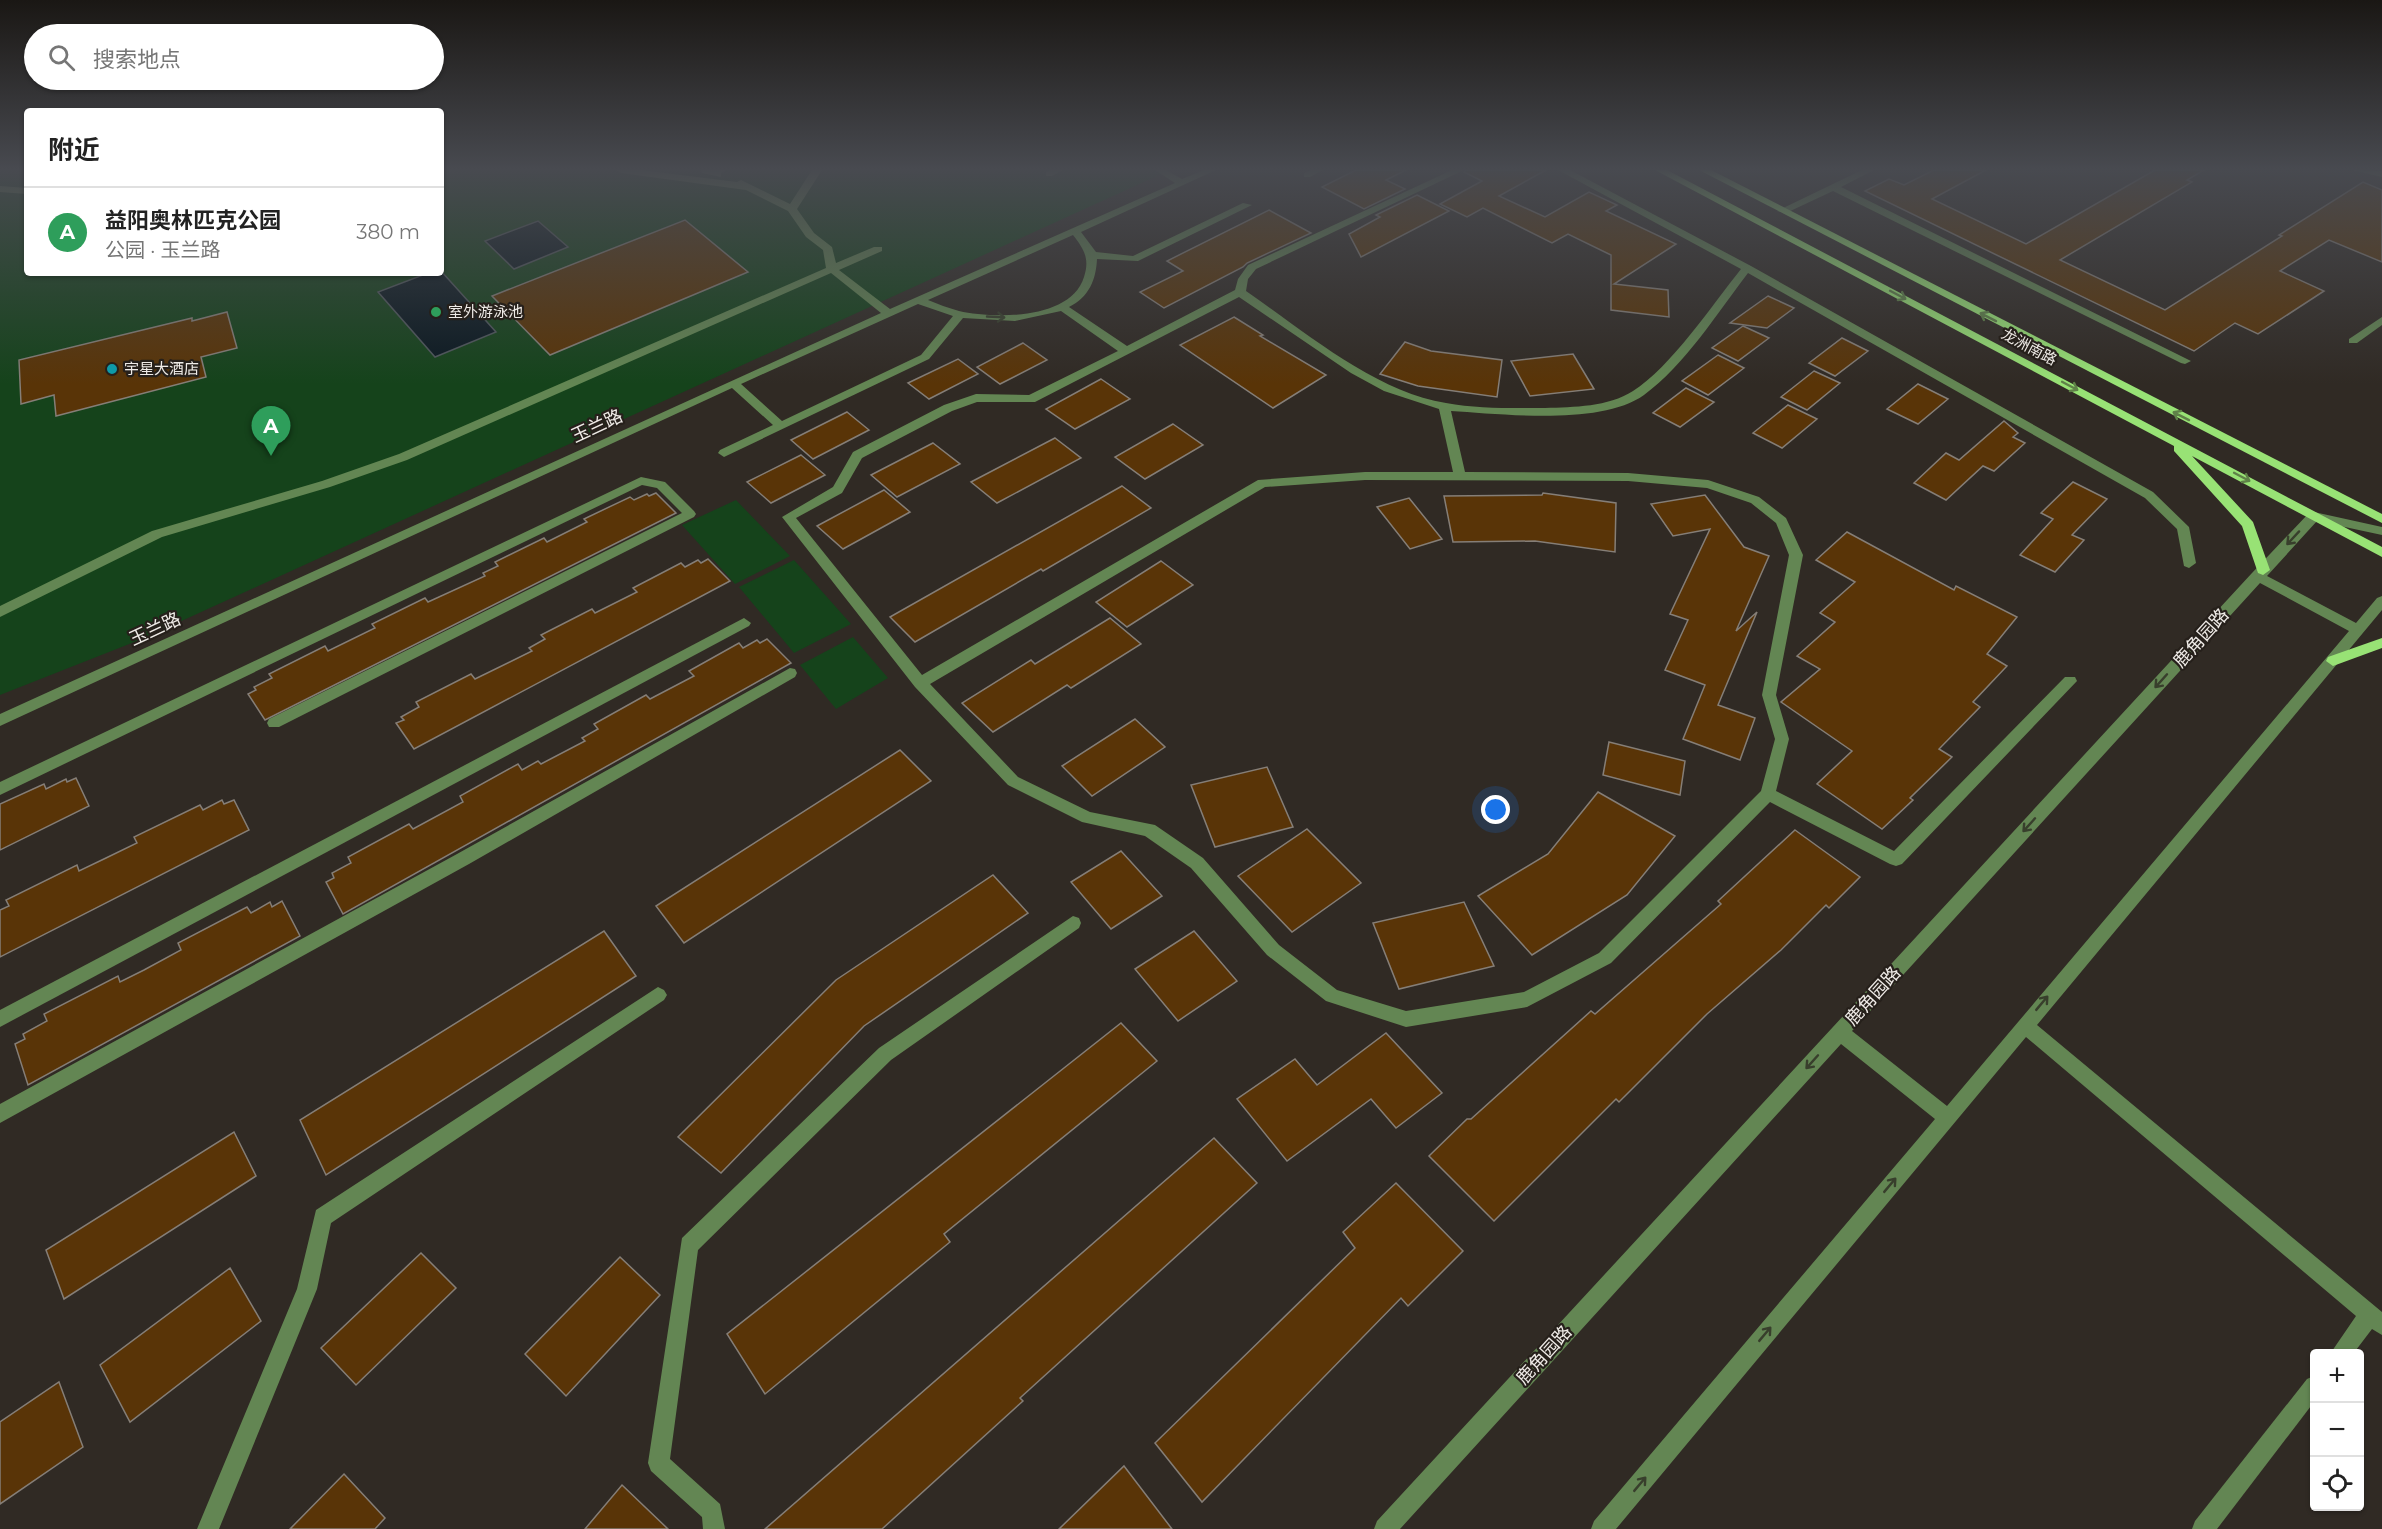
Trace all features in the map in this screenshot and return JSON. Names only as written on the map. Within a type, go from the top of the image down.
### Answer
[{"type":"main road","name":"龙洲南路","points":[[1795,241],[2382,553]]},
{"type":"main road","name":"龙洲南路","points":[[1841,241],[2382,519]]},
{"type":"main road","points":[[2167,437],[2247,525],[2260,573]]},
{"type":"main road","points":[[2333,661],[2382,643]]},
{"type":"street","points":[[817,241],[828,249],[832,269],[889,314]]},
{"type":"street","name":"玉兰路","points":[[0,720],[733,383],[1052,241]]},
{"type":"street","points":[[919,301],[960,315],[1003,317],[1034,316],[1062,307],[1084,292],[1090,278],[1092,255],[1082,241]]},
{"type":"street","points":[[1092,255],[1134,259],[1171,241]]},
{"type":"street","points":[[920,683],[1262,483],[1365,476],[1460,476],[1628,477],[1708,484],[1755,500],[1780,521],[1796,555],[1769,695],[1782,739],[1768,794],[1605,958],[1527,999],[1406,1019],[1332,996],[1273,950],[1197,863],[1149,830],[1087,818],[1013,781],[920,683],[788,517],[838,490],[857,455],[948,408],[976,398],[1031,399],[1240,292],[1243,279],[1251,267],[1306,241]]},
{"type":"street","points":[[1697,241],[2149,495],[2183,527],[2189,563]]},
{"type":"street","points":[[1943,241],[2185,361]]},
{"type":"street","points":[[0,612],[157,534],[326,484],[403,457],[878,249]]},
{"type":"street","points":[[1240,292],[1355,370],[1388,388],[1444,408],[1529,412],[1580,409],[1628,400],[1656,379],[1747,268]]},
{"type":"street","points":[[1062,307],[1126,351]]},
{"type":"street","points":[[724,453],[925,357],[960,315]]},
{"type":"street","points":[[2353,340],[2382,320]]},
{"type":"street","points":[[733,383],[781,426]]},
{"type":"street","points":[[1444,408],[1460,476]]},
{"type":"street","points":[[0,789],[641,481],[661,485],[690,514],[274,723]]},
{"type":"street","points":[[2314,516],[2382,531]]},
{"type":"street","name":"鹿角园路","points":[[1385,1529],[2314,516]]},
{"type":"street","points":[[2260,573],[2358,630]]},
{"type":"street","points":[[1602,1529],[2382,601]]},
{"type":"street","points":[[0,1019],[744,623]]},
{"type":"street","points":[[0,1114],[463,859],[790,673]]},
{"type":"street","points":[[1768,794],[1896,859],[2070,681]]},
{"type":"street","points":[[714,1529],[712,1512],[659,1463],[689,1245],[885,1054],[1073,923]]},
{"type":"street","points":[[208,1529],[307,1289],[323,1217],[658,995]]},
{"type":"street","points":[[2024,1025],[2376,1320],[2344,1349]]},
{"type":"street","points":[[1840,1032],[1947,1117]]},
{"type":"street","points":[[2203,1529],[2310,1391]]},
{"type":"green space","points":[[0,241],[24,241],[24,276],[444,276],[444,241],[1014,241],[142,639],[0,695]]},
{"type":"green space","points":[[736,500],[790,556],[735,584],[682,525]]},
{"type":"green space","points":[[794,560],[851,624],[794,653],[739,587]]},
{"type":"green space","points":[[853,637],[888,678],[836,709],[800,665]]},
{"type":"shaded area","points":[[485,241],[561,241],[568,247],[514,269]]},
{"type":"shaded area","name":"室外游泳池","points":[[444,274],[496,332],[435,357],[378,292],[420,276]]},
{"type":"building","points":[[631,241],[711,241],[748,272],[550,355],[492,296]]},
{"type":"building","points":[[1206,241],[1293,241],[1247,263],[1164,308],[1140,292],[1183,271],[1167,261]]},
{"type":"building","points":[[1353,241],[1391,241],[1361,257]]},
{"type":"building","points":[[1583,241],[1670,241],[1676,244],[1614,284],[1668,290],[1669,317],[1611,310],[1611,255]]},
{"type":"building","points":[[1969,241],[2020,241],[2026,244],[2031,241],[2092,241],[2060,260],[2165,310],[2274,241],[2327,241],[2280,271],[2324,291],[2258,334],[2235,323],[2194,351]]},
{"type":"building","points":[[2332,241],[2382,241],[2382,262]]},
{"type":"building","points":[[1768,296],[1794,308],[1767,328],[1730,323]]},
{"type":"building","name":"宇星大酒店","points":[[227,312],[237,348],[201,357],[206,377],[56,416],[54,395],[21,404],[19,360],[192,318],[192,321]]},
{"type":"building","points":[[1234,317],[1263,335],[1260,336],[1326,375],[1273,408],[1180,345]]},
{"type":"building","points":[[1743,326],[1769,338],[1738,361],[1712,348]]},
{"type":"building","points":[[1842,338],[1868,351],[1835,376],[1809,363]]},
{"type":"building","points":[[1405,342],[1431,351],[1502,360],[1497,397],[1418,386],[1380,374]]},
{"type":"building","points":[[1023,343],[1047,360],[1000,384],[977,367]]},
{"type":"building","points":[[1573,354],[1594,389],[1530,396],[1511,361]]},
{"type":"building","points":[[1718,355],[1744,368],[1708,395],[1682,381]]},
{"type":"building","points":[[958,359],[978,374],[929,399],[908,383]]},
{"type":"building","points":[[1814,371],[1840,383],[1807,410],[1781,397]]},
{"type":"building","points":[[1101,379],[1130,399],[1075,429],[1046,409]]},
{"type":"building","points":[[1918,384],[1948,399],[1918,424],[1887,409]]},
{"type":"building","points":[[1686,388],[1714,402],[1680,427],[1653,413]]},
{"type":"building","points":[[1788,405],[1817,419],[1782,448],[1753,433]]},
{"type":"building","points":[[847,412],[869,430],[813,459],[791,440]]},
{"type":"building","points":[[2004,421],[2018,433],[2013,437],[2025,443],[1994,471],[1983,466],[1946,500],[1914,483],[1946,453],[1959,460]]},
{"type":"building","points":[[1173,424],[1203,445],[1145,479],[1115,457]]},
{"type":"building","points":[[1055,438],[1081,458],[997,503],[971,482]]},
{"type":"building","points":[[933,443],[960,464],[897,497],[871,475]]},
{"type":"building","points":[[801,455],[825,475],[771,503],[747,482]]},
{"type":"building","points":[[2073,482],[2107,499],[2072,535],[2084,540],[2055,572],[2020,555],[2053,519],[2041,513]]},
{"type":"building","points":[[1122,486],[1151,508],[915,642],[890,617]]},
{"type":"building","points":[[884,490],[910,512],[843,549],[817,526]]},
{"type":"building","points":[[656,493],[676,513],[265,720],[248,694],[256,690],[254,687],[272,678],[269,674],[325,646],[328,651],[375,628],[372,624],[425,598],[428,602],[485,576],[483,573],[498,566],[495,562],[544,538],[547,542],[587,522],[584,519],[630,497],[634,500]]},
{"type":"building","points":[[1543,493],[1616,503],[1615,552],[1535,541],[1453,542],[1444,496],[1542,495]]},
{"type":"building","points":[[1705,495],[1744,547],[1769,556],[1736,631],[1757,612],[1718,705],[1755,718],[1740,760],[1683,739],[1705,685],[1665,670],[1688,620],[1670,614],[1710,529],[1673,536],[1651,504]]},
{"type":"building","points":[[1409,498],[1442,539],[1410,549],[1377,507]]},
{"type":"building","points":[[1847,532],[1954,590],[1956,586],[2017,617],[1987,654],[2007,666],[1973,702],[1980,707],[1939,749],[1952,757],[1910,798],[1913,800],[1882,829],[1817,784],[1852,751],[1781,702],[1820,669],[1797,656],[1835,622],[1820,613],[1855,582],[1816,560]]},
{"type":"building","points":[[708,559],[730,581],[414,749],[396,723],[404,720],[401,717],[419,707],[416,702],[471,674],[475,679],[532,651],[529,648],[545,639],[541,635],[592,609],[595,613],[637,592],[633,588],[681,563],[685,567],[698,560],[701,563]]},
{"type":"building","points":[[1161,561],[1193,585],[1127,627],[1096,602]]},
{"type":"building","points":[[1110,618],[1141,644],[1071,688],[1067,685],[993,732],[962,703],[1031,660],[1035,664]]},
{"type":"building","points":[[767,639],[791,663],[343,914],[326,882],[334,878],[332,873],[351,863],[348,857],[409,824],[413,829],[463,802],[460,796],[518,764],[522,770],[538,761],[541,764],[585,741],[582,738],[598,729],[594,724],[646,695],[650,699],[694,676],[689,671],[739,643],[743,648],[757,640],[760,643]]},
{"type":"building","points":[[1135,719],[1165,747],[1092,796],[1062,766]]},
{"type":"building","points":[[1609,742],[1685,761],[1680,795],[1603,775]]},
{"type":"building","points":[[900,750],[931,781],[684,943],[656,906]]},
{"type":"building","points":[[1267,767],[1293,827],[1215,847],[1191,785]]},
{"type":"building","points":[[76,778],[89,806],[0,850],[0,804],[44,784],[46,789],[66,779],[67,782]]},
{"type":"building","points":[[1598,792],[1675,836],[1627,895],[1532,955],[1478,896],[1548,854]]},
{"type":"building","points":[[222,800],[224,804],[234,800],[249,830],[0,957],[0,910],[9,906],[6,900],[77,865],[79,871],[137,843],[134,837],[200,805],[203,810]]},
{"type":"building","points":[[1307,829],[1361,883],[1292,932],[1238,876]]},
{"type":"building","points":[[1795,830],[1860,877],[1829,908],[1826,905],[1781,950],[1707,1014],[1619,1102],[1616,1099],[1494,1221],[1429,1156],[1467,1119],[1471,1119],[1591,1011],[1595,1014],[1721,904],[1718,901]]},
{"type":"building","points":[[1121,851],[1162,896],[1111,929],[1071,882]]},
{"type":"building","points":[[993,875],[1028,913],[864,1026],[721,1173],[678,1137],[836,980]]},
{"type":"building","points":[[282,901],[300,936],[28,1085],[15,1044],[25,1039],[23,1034],[47,1021],[44,1014],[118,976],[120,982],[144,970],[181,950],[178,943],[247,907],[251,913],[270,902],[272,907]]},
{"type":"building","points":[[1464,902],[1494,966],[1399,989],[1373,923]]},
{"type":"building","points":[[604,931],[636,976],[326,1175],[300,1120]]},
{"type":"building","points":[[1194,931],[1237,981],[1178,1021],[1135,969]]},
{"type":"building","points":[[1121,1023],[1157,1061],[944,1234],[950,1242],[765,1394],[727,1334]]},
{"type":"building","points":[[1386,1033],[1442,1093],[1396,1128],[1371,1099],[1287,1161],[1237,1099],[1295,1059],[1317,1085]]},
{"type":"building","points":[[234,1132],[256,1176],[64,1299],[46,1250]]},
{"type":"building","points":[[1214,1138],[1257,1183],[1020,1398],[1023,1401],[882,1529],[765,1529]]},
{"type":"building","points":[[1396,1183],[1463,1251],[1408,1306],[1401,1298],[1202,1502],[1155,1443],[1355,1248],[1343,1232]]},
{"type":"building","points":[[421,1253],[456,1288],[356,1385],[321,1348]]},
{"type":"building","points":[[620,1257],[660,1295],[566,1396],[525,1354]]},
{"type":"building","points":[[230,1268],[261,1321],[130,1422],[100,1365]]},
{"type":"building","points":[[59,1382],[83,1447],[0,1504],[0,1422]]},
{"type":"building","points":[[1124,1466],[1172,1529],[1059,1529]]},
{"type":"building","points":[[344,1474],[385,1518],[375,1529],[290,1529]]},
{"type":"building","points":[[622,1485],[668,1529],[585,1529]]},
{"type":"place","name":"室外游泳池","points":[[436,312]]},
{"type":"place","name":"宇星大酒店","points":[[112,369]]},
{"type":"place","name":"益阳奥林匹克公园","points":[[271,456]]}]
